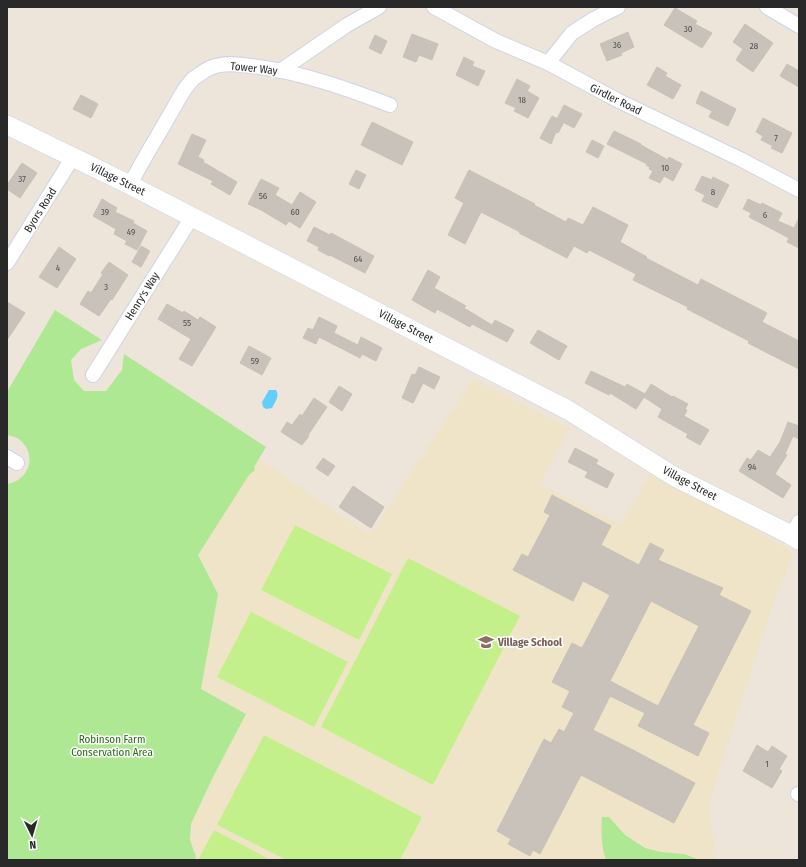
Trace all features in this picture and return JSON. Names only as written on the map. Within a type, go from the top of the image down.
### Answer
[{"type":"main road","name":"Village Street","points":[[7,125],[130,185],[568,410],[675,477],[796,532]]},
{"type":"street","points":[[280,70],[347,25],[378,7]]},
{"type":"street","name":"Girdler Road","points":[[434,7],[496,41],[548,63],[617,100],[799,190]]},
{"type":"street","points":[[548,63],[572,32],[618,7]]},
{"type":"street","points":[[767,7],[799,26]]},
{"type":"street","name":"Tower Way","points":[[130,185],[147,152],[183,91],[194,78],[210,68],[224,65],[242,64],[280,70],[329,83],[390,105]]},
{"type":"street","name":"Byors Road","points":[[7,263],[73,157]]},
{"type":"street","name":"Henry's Way","points":[[93,375],[192,217]]},
{"type":"shaded area","name":"Village School","points":[[473,379],[570,428],[540,484],[621,524],[653,469],[794,553],[777,592],[712,793],[710,809],[717,860],[194,860],[196,857],[190,840],[191,824],[213,777],[201,689],[218,594],[198,555],[259,459],[370,535]]},
{"type":"green space","name":"Robinson Farm Conservation Area","points":[[55,310],[102,340],[81,349],[71,360],[74,380],[84,391],[106,391],[122,370],[124,354],[266,447],[254,467],[255,470],[249,475],[198,555],[218,594],[201,689],[246,714],[213,777],[191,824],[190,840],[196,857],[194,860],[7,860],[7,484],[17,481],[24,475],[30,459],[24,444],[17,438],[7,435],[7,392]]},
{"type":"green space","points":[[295,525],[392,574],[359,640],[261,590]]},
{"type":"green space","points":[[408,558],[520,616],[433,785],[321,727]]},
{"type":"green space","points":[[251,612],[348,662],[314,727],[217,677]]},
{"type":"green space","points":[[264,735],[422,817],[400,860],[286,860],[217,825]]},
{"type":"green space","points":[[602,817],[609,817],[625,835],[645,848],[661,852],[684,854],[700,860],[606,860],[603,849]]},
{"type":"green space","points":[[214,830],[271,860],[198,860]]},
{"type":"water","points":[[269,390],[276,390],[277,397],[272,408],[266,409],[263,407],[262,402]]},
{"type":"building","points":[[675,8],[697,21],[695,24],[712,33],[702,48],[664,25]]},
{"type":"building","points":[[745,24],[773,43],[753,72],[736,60],[743,49],[733,42]]},
{"type":"building","points":[[628,32],[634,47],[621,53],[622,55],[607,61],[600,44]]},
{"type":"building","points":[[412,34],[438,44],[432,60],[419,55],[416,62],[403,57]]},
{"type":"building","points":[[375,35],[387,41],[381,54],[369,48]]},
{"type":"building","points":[[464,57],[474,62],[472,66],[485,71],[478,86],[456,75]]},
{"type":"building","points":[[787,64],[799,71],[799,87],[780,76]]},
{"type":"building","points":[[657,67],[667,73],[665,76],[681,85],[673,99],[647,85]]},
{"type":"building","points":[[517,79],[530,86],[527,91],[539,98],[528,118],[514,111],[516,108],[505,103]]},
{"type":"building","points":[[701,91],[736,109],[728,126],[709,117],[712,111],[696,103]]},
{"type":"building","points":[[81,95],[98,104],[91,118],[73,109]]},
{"type":"building","points":[[564,105],[582,114],[574,128],[557,119]]},
{"type":"building","points":[[552,116],[564,122],[558,133],[556,132],[551,144],[540,138]]},
{"type":"building","points":[[763,118],[792,133],[782,153],[771,148],[773,146],[761,140],[763,136],[756,132]]},
{"type":"building","points":[[372,122],[413,142],[402,165],[361,145]]},
{"type":"building","points":[[614,131],[641,144],[668,160],[669,157],[682,164],[673,181],[664,176],[660,183],[649,178],[653,171],[649,169],[650,167],[646,165],[647,164],[607,144]]},
{"type":"building","points":[[192,134],[206,140],[198,157],[204,160],[203,162],[237,182],[230,195],[211,184],[213,181],[178,164]]},
{"type":"building","points":[[592,140],[604,146],[598,158],[586,152]]},
{"type":"building","points":[[22,163],[37,173],[20,198],[7,189],[7,185]]},
{"type":"building","points":[[356,170],[366,175],[359,189],[349,184]]},
{"type":"building","points":[[469,170],[535,204],[534,205],[566,222],[568,218],[583,225],[593,207],[628,225],[620,242],[647,257],[646,258],[698,285],[701,279],[767,313],[762,322],[799,341],[799,369],[687,309],[688,307],[633,280],[636,274],[589,250],[587,253],[574,246],[567,258],[481,212],[465,244],[448,235],[464,203],[455,198]]},
{"type":"building","points":[[702,176],[712,180],[713,177],[729,185],[717,208],[702,201],[705,195],[695,190]]},
{"type":"building","points":[[261,179],[279,188],[275,195],[292,205],[300,192],[316,202],[300,228],[289,221],[286,225],[248,204]]},
{"type":"building","points":[[102,199],[117,208],[115,212],[134,221],[133,223],[147,231],[137,250],[125,244],[127,241],[114,234],[116,229],[93,216]]},
{"type":"building","points":[[748,199],[761,205],[762,203],[782,213],[778,221],[794,228],[799,218],[799,248],[787,242],[789,238],[749,217],[751,213],[743,209]]},
{"type":"building","points":[[314,227],[330,235],[331,233],[374,256],[365,273],[318,250],[319,247],[307,241]]},
{"type":"building","points":[[141,246],[150,251],[141,267],[132,262]]},
{"type":"building","points":[[59,247],[76,259],[57,288],[39,277]]},
{"type":"building","points":[[109,262],[128,275],[112,300],[111,299],[99,316],[80,304],[88,291],[91,293],[103,274],[101,273]]},
{"type":"building","points":[[428,270],[440,277],[434,288],[466,306],[464,308],[492,325],[495,320],[514,330],[507,342],[472,324],[470,327],[437,309],[435,313],[412,300]]},
{"type":"building","points":[[7,302],[25,313],[7,340]]},
{"type":"building","points":[[167,304],[183,313],[184,311],[198,320],[200,317],[216,327],[192,366],[179,359],[191,339],[158,319]]},
{"type":"building","points":[[319,317],[337,326],[334,333],[358,345],[361,337],[382,348],[376,361],[362,354],[360,358],[319,337],[316,344],[303,338],[308,328],[313,330]]},
{"type":"building","points":[[538,330],[567,346],[559,360],[530,343]]},
{"type":"building","points":[[249,346],[271,358],[262,375],[240,363]]},
{"type":"building","points":[[419,367],[440,377],[434,389],[423,383],[413,403],[402,398],[412,374],[415,375]]},
{"type":"building","points":[[591,371],[625,387],[627,384],[645,394],[651,384],[672,397],[673,396],[688,404],[685,409],[687,410],[684,416],[709,430],[700,445],[686,437],[688,434],[658,417],[662,409],[644,397],[636,409],[610,393],[609,395],[585,383]]},
{"type":"building","points":[[339,386],[352,394],[342,411],[329,402]]},
{"type":"building","points":[[314,398],[327,407],[302,445],[281,432],[287,422],[292,425],[300,414],[302,416]]},
{"type":"building","points":[[788,422],[799,426],[799,439],[793,436],[785,454],[787,455],[775,474],[791,485],[783,498],[739,471],[747,458],[751,460],[758,450],[770,457],[780,442]]},
{"type":"building","points":[[575,448],[598,460],[596,464],[614,474],[607,488],[585,477],[588,472],[568,462]]},
{"type":"building","points":[[323,458],[335,466],[328,476],[316,468]]},
{"type":"building","points":[[353,486],[384,507],[371,528],[339,507]]},
{"type":"building","points":[[552,495],[611,526],[601,545],[639,565],[650,543],[664,550],[658,560],[723,588],[719,595],[751,611],[693,725],[709,733],[698,756],[638,726],[645,713],[610,696],[593,730],[695,783],[674,823],[581,775],[540,854],[533,850],[530,856],[508,844],[511,839],[497,831],[544,739],[551,743],[559,729],[564,732],[574,713],[562,707],[570,691],[552,682],[572,643],[582,648],[610,595],[583,581],[573,601],[513,570],[522,554],[528,557],[550,515],[544,512]],"holes":[[[651,601],[699,626],[658,706],[610,681]]]},
{"type":"building","points":[[757,745],[768,752],[772,746],[787,756],[779,769],[782,771],[772,788],[743,771]]},
{"type":"place","name":"Village School","points":[[486,642]]}]
